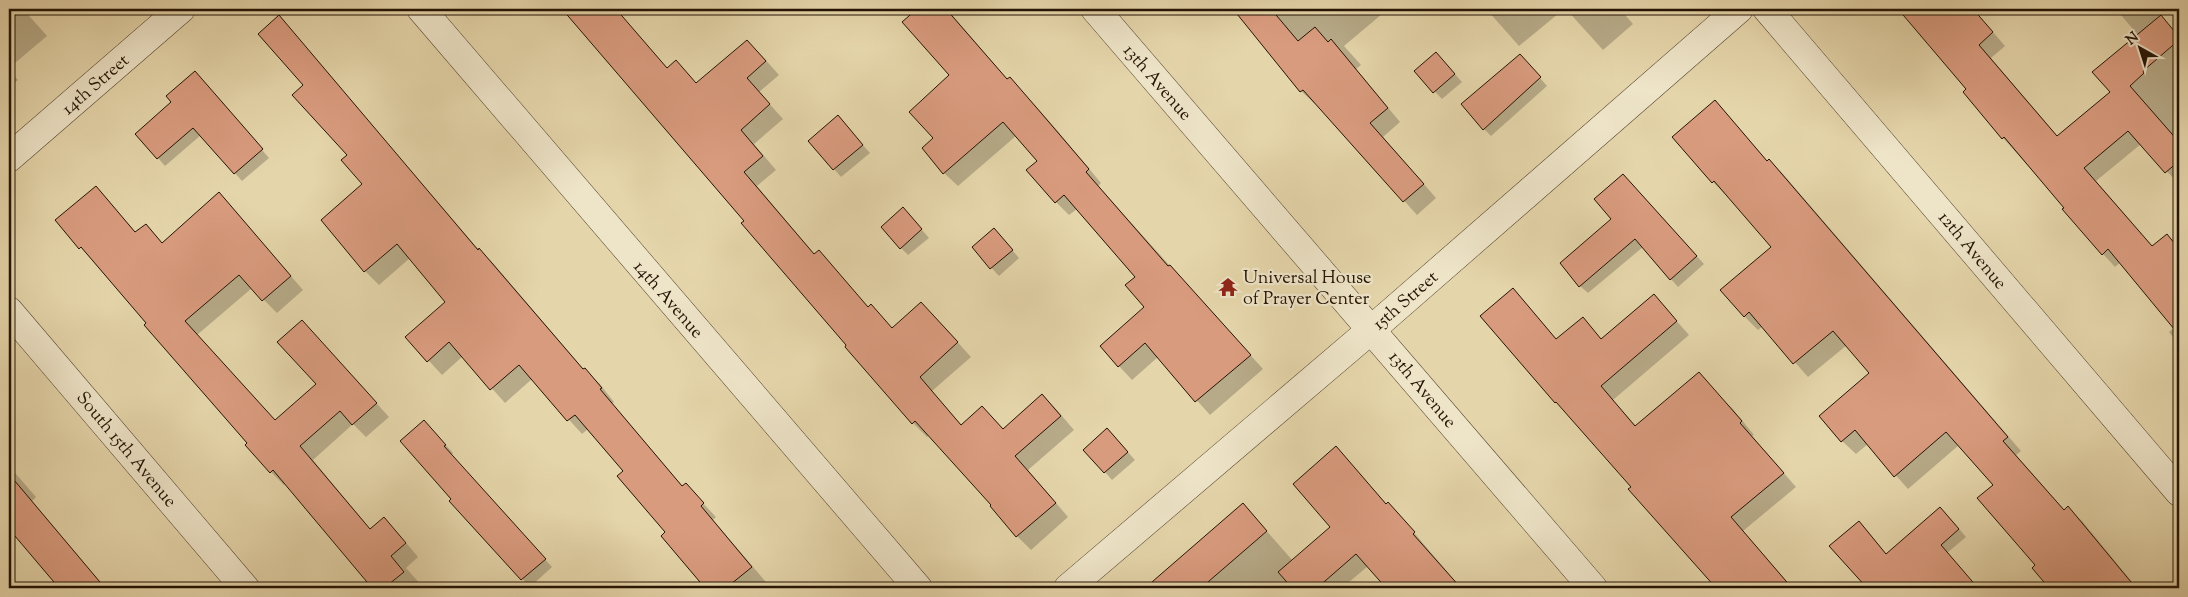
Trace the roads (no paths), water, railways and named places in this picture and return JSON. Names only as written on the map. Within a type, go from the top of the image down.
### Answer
[{"type":"street","name":"14th Street","points":[[9,158],[181,9]]},
{"type":"street","name":"14th Avenue","points":[[420,9],[918,588]]},
{"type":"street","name":"13th Avenue","points":[[1095,9],[1593,588]]},
{"type":"street","name":"15th Street","points":[[1068,588],[1372,329],[1740,9]]},
{"type":"street","name":"12th Avenue","points":[[1768,9],[2179,492]]},
{"type":"street","name":"South 15th Avenue","points":[[9,311],[245,588]]},
{"type":"place","name":"Universal House of Prayer Center","points":[[1228,287]]}]
